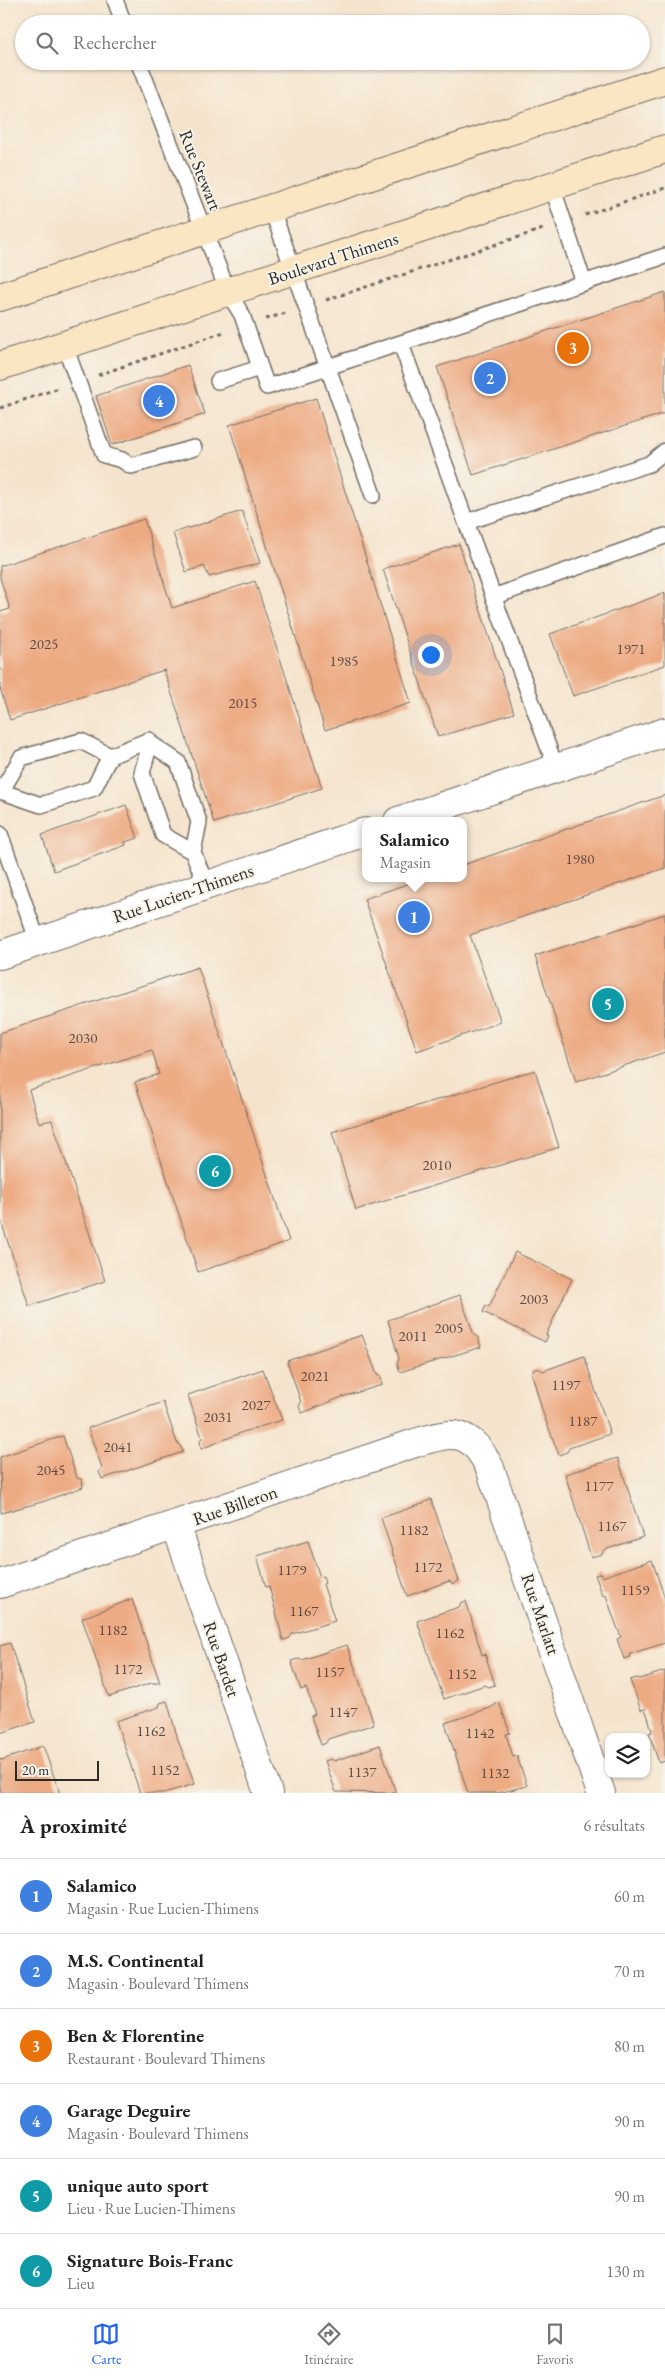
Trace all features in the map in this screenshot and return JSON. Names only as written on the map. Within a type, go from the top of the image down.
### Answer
[{"type":"street","points":[[0,297],[665,80]]},
{"type":"street","name":"Boulevard Thimens","points":[[0,366],[665,149]]},
{"type":"street","points":[[410,817],[665,732]]},
{"type":"street","name":"Rue Lucien-Thimens","points":[[0,954],[362,833]]},
{"type":"street","name":"Rue Billeron","points":[[0,1584],[432,1438],[454,1435],[470,1440]]},
{"type":"street","name":"Rue Marlatt","points":[[470,1440],[481,1451],[500,1496],[601,1793]]},
{"type":"street","name":"Rue Bardet","points":[[176,1525],[268,1793]]},
{"type":"lane","points":[[115,0],[121,15]]},
{"type":"lane","name":"Rue Stewart","points":[[141,70],[228,292],[242,316],[267,387],[328,368]]},
{"type":"lane","points":[[552,186],[584,283]]},
{"type":"lane","points":[[271,207],[373,495]]},
{"type":"lane","points":[[328,368],[665,256]]},
{"type":"lane","points":[[401,344],[556,768]]},
{"type":"lane","points":[[65,346],[104,455],[122,460],[131,466],[194,448]]},
{"type":"lane","points":[[218,381],[260,368]]},
{"type":"lane","points":[[466,522],[650,464],[665,452]]},
{"type":"lane","points":[[493,597],[665,536]]},
{"type":"lane","points":[[110,756],[81,741],[21,758],[1,791],[40,806],[94,788],[110,756],[148,740],[178,762],[199,822],[193,852],[206,885]]},
{"type":"lane","points":[[150,743],[142,773],[163,836],[193,852]]},
{"type":"lane","points":[[1,839],[38,942]]},
{"type":"path","points":[[587,214],[665,188]]},
{"type":"path","name":"Boulevard Thimens","points":[[327,300],[541,230]]},
{"type":"path","points":[[259,321],[291,311]]},
{"type":"path","points":[[94,376],[225,332]]},
{"type":"path","points":[[0,408],[61,387]]},
{"type":"building","points":[[665,292],[665,413],[473,475],[437,367]]},
{"type":"building","points":[[188,365],[205,414],[112,445],[96,396]]},
{"type":"building","points":[[316,398],[411,703],[325,730],[229,425]]},
{"type":"building","points":[[242,511],[260,563],[209,577],[204,566],[186,572],[173,533]]},
{"type":"building","points":[[144,519],[172,608],[255,581],[322,788],[214,823],[164,670],[10,720],[0,688],[0,612],[10,609],[0,578],[0,566]]},
{"type":"building","points":[[459,544],[514,713],[438,737],[383,569]]},
{"type":"building","points":[[665,593],[665,665],[573,696],[550,634]]},
{"type":"building","points":[[665,795],[665,868],[470,935],[501,1022],[417,1051],[364,899],[413,882],[467,882],[467,864]]},
{"type":"building","points":[[126,805],[138,838],[125,842],[126,845],[54,871],[42,835]]},
{"type":"building","points":[[665,914],[665,1052],[576,1082],[535,956]]},
{"type":"building","points":[[198,967],[289,1241],[198,1272],[135,1082],[159,1074],[152,1050],[29,1090],[39,1123],[52,1120],[105,1281],[29,1306],[0,1218],[0,1033]]},
{"type":"building","points":[[535,1070],[559,1147],[356,1210],[332,1132]]},
{"type":"building","points":[[515,1252],[572,1279],[546,1335],[548,1336],[545,1342],[483,1312],[486,1305],[489,1307]]},
{"type":"building","points":[[460,1295],[474,1335],[478,1337],[481,1347],[400,1372],[397,1363],[399,1359],[388,1320]]},
{"type":"building","points":[[362,1335],[377,1375],[381,1377],[382,1385],[342,1397],[302,1413],[299,1407],[301,1402],[287,1361]]},
{"type":"building","points":[[584,1356],[610,1434],[569,1448],[567,1452],[559,1455],[543,1413],[531,1371],[538,1368],[543,1371]]},
{"type":"building","points":[[263,1369],[282,1420],[243,1432],[201,1449],[200,1440],[202,1438],[188,1395]]},
{"type":"building","points":[[163,1402],[177,1443],[179,1443],[183,1452],[102,1479],[99,1472],[102,1468],[88,1428]]},
{"type":"building","points":[[63,1436],[77,1478],[82,1480],[83,1487],[42,1502],[1,1513],[0,1457]]},
{"type":"building","points":[[618,1458],[643,1537],[604,1550],[602,1554],[591,1557],[565,1474]]},
{"type":"building","points":[[431,1499],[459,1581],[453,1584],[449,1581],[407,1596],[381,1518]]},
{"type":"building","points":[[308,1541],[320,1577],[323,1576],[325,1583],[323,1584],[335,1621],[292,1634],[290,1638],[283,1640],[269,1586],[266,1587],[257,1556]]},
{"type":"building","points":[[652,1560],[665,1599],[665,1643],[630,1654],[631,1657],[624,1659],[617,1639],[621,1637],[606,1595],[603,1596],[595,1575],[602,1573],[602,1577]]},
{"type":"building","points":[[132,1599],[160,1683],[151,1683],[109,1697],[82,1618]]},
{"type":"building","points":[[466,1601],[482,1655],[485,1654],[495,1685],[489,1687],[485,1685],[444,1699],[417,1621],[459,1607],[461,1603]]},
{"type":"building","points":[[10,1643],[35,1722],[0,1733],[0,1646]]},
{"type":"building","points":[[347,1645],[374,1724],[328,1739],[326,1743],[321,1745],[311,1716],[315,1714],[311,1701],[306,1688],[301,1690],[291,1661],[302,1660]]},
{"type":"building","points":[[665,1671],[665,1761],[659,1763],[649,1733],[652,1732],[649,1720],[645,1709],[641,1710],[630,1680],[640,1679]]},
{"type":"building","points":[[167,1701],[179,1743],[195,1784],[163,1793],[140,1793],[116,1721],[159,1707],[160,1703]]},
{"type":"building","points":[[499,1702],[510,1733],[506,1734],[513,1757],[517,1756],[527,1786],[498,1793],[468,1793],[445,1723],[490,1708]]},
{"type":"building","points":[[380,1745],[396,1793],[336,1792],[325,1761],[331,1759],[334,1761]]},
{"type":"building","points":[[43,1746],[60,1793],[2,1793],[0,1787],[0,1759],[2,1760]]},
{"type":"place","name":"Ben & Florentine","points":[[573,348]]},
{"type":"place","name":"M.S. Continental","points":[[490,378]]},
{"type":"place","name":"Garage Deguire","points":[[159,401]]},
{"type":"place","name":"Salamico","points":[[414,917]]},
{"type":"place","name":"unique auto sport","points":[[608,1004]]},
{"type":"place","name":"Signature Bois-Franc","points":[[215,1171]]}]
